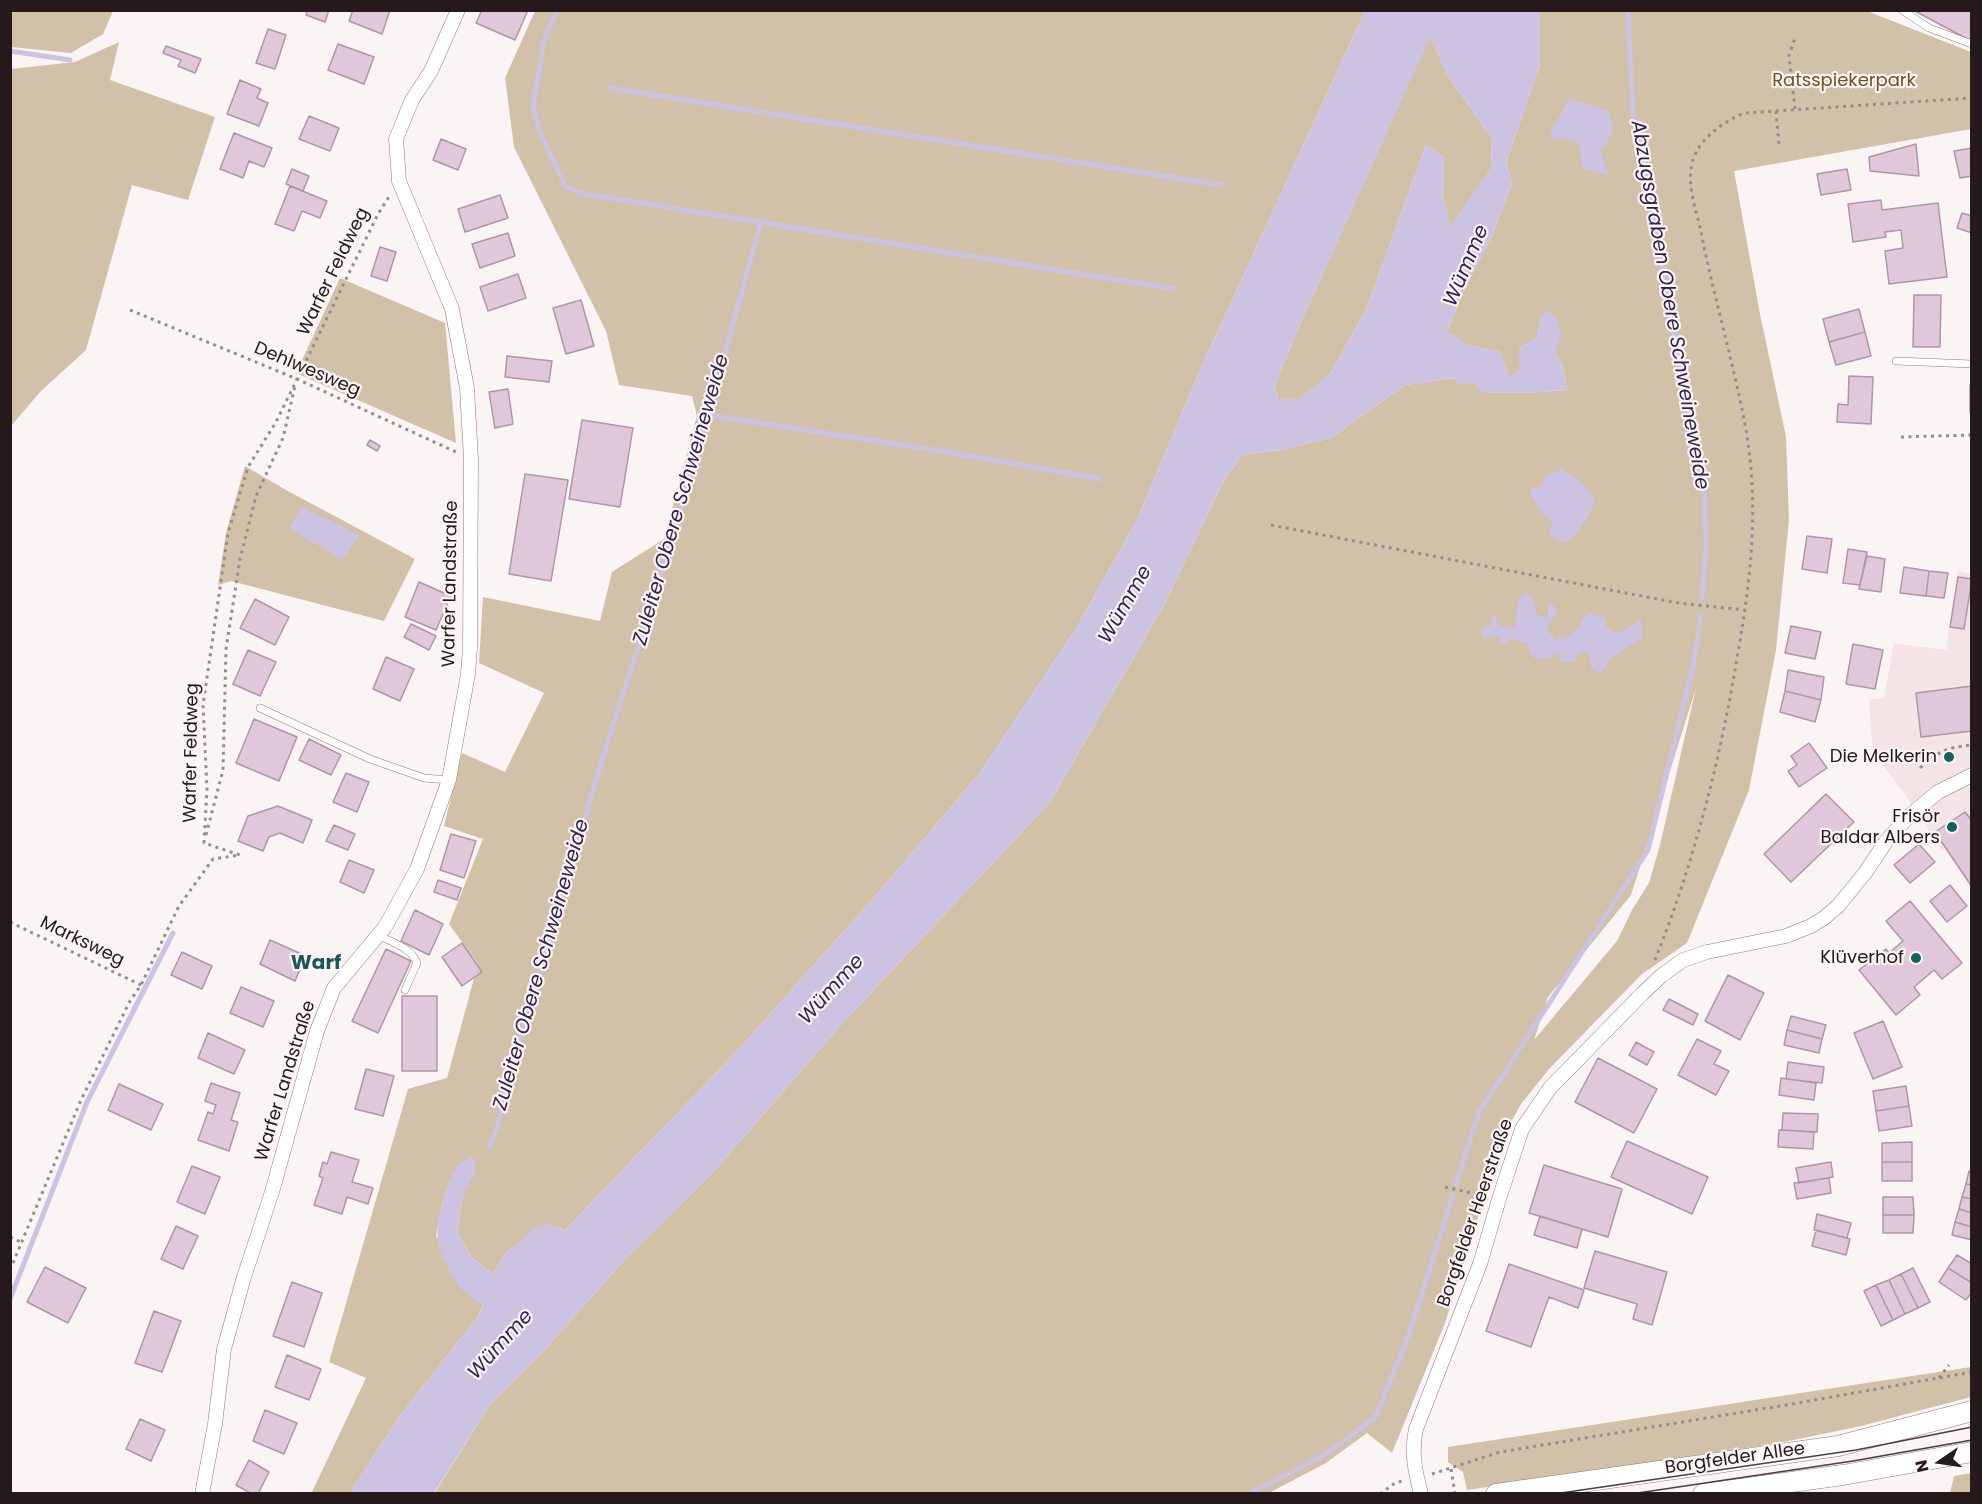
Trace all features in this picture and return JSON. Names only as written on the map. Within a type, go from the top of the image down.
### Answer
[{"type":"main road","name":"Borgfelder Allee","points":[[1496,1494],[1838,1446],[1971,1412]]},
{"type":"main road","name":"Borgfelder Allee","points":[[1703,1494],[1843,1475],[1971,1452]]},
{"type":"street","name":"Warfer Landstraße","points":[[202,1494],[215,1424],[224,1348],[318,1031],[334,988],[385,927],[417,869],[449,780],[469,657],[471,460],[467,388],[452,309],[399,181],[396,139],[412,100],[431,71],[458,10]]},
{"type":"street","name":"Borgfelder Heerstraße","points":[[1421,1494],[1412,1446],[1416,1429],[1480,1264],[1522,1129],[1534,1108],[1550,1088],[1655,981],[1683,960],[1707,952],[1786,936],[1824,918],[1838,906],[1887,840],[1908,817],[1938,792],[1971,775]]},
{"type":"lane","points":[[1902,10],[1929,28],[1971,44]]},
{"type":"lane","points":[[1896,361],[1971,364]]},
{"type":"lane","points":[[260,708],[370,759],[424,778],[449,780]]},
{"type":"lane","points":[[378,935],[415,957],[417,963],[405,990]]},
{"type":"path","points":[[1795,38],[1789,56],[1795,110]]},
{"type":"path","points":[[1656,960],[1706,808],[1729,704],[1745,610],[1753,543],[1752,486],[1746,430],[1692,189],[1690,170],[1696,152],[1713,131],[1744,113],[1971,98]]},
{"type":"path","points":[[1776,111],[1779,146]]},
{"type":"path","name":"Warfer Feldweg","points":[[10,1270],[81,1100],[179,906],[213,859],[240,855],[204,843],[207,789],[203,705],[228,533],[248,467],[276,422],[378,213],[399,181]]},
{"type":"path","name":"Dehlwesweg","points":[[130,310],[297,379],[471,460]]},
{"type":"path","points":[[204,843],[223,770],[226,650],[240,560],[256,496],[283,438],[297,379]]},
{"type":"path","points":[[1901,437],[1971,435]]},
{"type":"path","points":[[1271,525],[1678,603],[1745,610]]},
{"type":"path","points":[[1920,768],[1937,753],[1971,746]]},
{"type":"path","name":"Marksweg","points":[[10,922],[141,985]]},
{"type":"path","points":[[1445,1187],[1499,1198]]},
{"type":"path","points":[[10,1237],[21,1242]]},
{"type":"path","points":[[1938,1379],[1950,1365]]},
{"type":"path","points":[[1380,1494],[1395,1483],[1451,1469],[1500,1452],[1971,1372]]},
{"type":"path","points":[[1451,1469],[1455,1494]]},
{"type":"shaded area","points":[[1957,571],[1971,574],[1972,780],[1967,783],[1971,791],[1971,831],[1942,851],[1914,807],[1873,752],[1869,700],[1884,698],[1894,643],[1946,650]]},
{"type":"green space","points":[[10,11],[113,11],[103,34],[71,53],[11,47]]},
{"type":"green space","points":[[535,11],[1365,11],[1200,370],[1137,520],[1077,627],[979,774],[878,893],[739,1049],[565,1230],[547,1224],[507,1252],[493,1274],[471,1257],[457,1231],[463,1195],[469,1181],[450,1179],[436,1235],[460,1287],[483,1305],[478,1317],[402,1413],[350,1493],[311,1494],[366,1378],[329,1362],[408,1089],[447,1078],[478,964],[449,924],[483,839],[444,826],[462,753],[505,772],[544,693],[479,663],[483,597],[600,621],[612,572],[664,539],[697,416],[692,396],[619,385],[606,331],[514,147],[505,78]]},
{"type":"green space","name":"Ratsspiekerpark","points":[[1540,11],[1867,11],[1971,52],[1971,129],[1734,171],[1760,314],[1786,437],[1789,520],[1776,650],[1749,790],[1687,943],[1642,974],[1549,1069],[1521,1104],[1503,1137],[1445,1323],[1392,1453],[1367,1433],[1326,1463],[1267,1494],[434,1494],[489,1406],[539,1356],[626,1258],[716,1169],[839,1027],[1050,802],[1164,605],[1223,482],[1242,455],[1286,449],[1331,438],[1405,385],[1454,378],[1459,384],[1477,384],[1481,392],[1524,393],[1567,390],[1563,366],[1555,353],[1541,315],[1537,338],[1519,348],[1519,369],[1510,378],[1500,352],[1467,345],[1447,332],[1465,288],[1492,236],[1512,183],[1506,163],[1540,64]],"holes":[[[1696,688],[1649,883],[1632,910],[1617,941],[1534,1040],[1548,997],[1631,895]]]},
{"type":"green space","points":[[1430,36],[1447,74],[1492,139],[1491,169],[1450,228],[1443,196],[1444,157],[1426,145],[1366,310],[1330,374],[1298,400],[1278,399],[1275,385],[1300,324]]},
{"type":"green space","points":[[119,42],[110,80],[215,117],[188,200],[132,185],[86,350],[40,392],[11,426],[11,69],[75,62]]},
{"type":"green space","points":[[340,278],[445,323],[456,443],[296,373]]},
{"type":"green space","points":[[245,466],[415,559],[384,621],[231,581],[218,585],[226,533]]},
{"type":"green space","points":[[1971,1367],[1971,1397],[1861,1426],[1779,1443],[1467,1490],[1463,1472],[1448,1462],[1448,1447]]},
{"type":"green space","points":[[1971,1473],[1971,1493],[1950,1493],[1954,1476]]},
{"type":"water","name":"Wümme","points":[[1365,11],[1540,11],[1540,64],[1506,163],[1512,183],[1492,236],[1465,288],[1447,332],[1467,345],[1500,352],[1510,377],[1519,369],[1519,348],[1537,338],[1541,315],[1548,311],[1557,317],[1561,335],[1555,353],[1563,366],[1567,390],[1524,393],[1480,392],[1477,384],[1459,384],[1454,378],[1405,385],[1331,438],[1286,449],[1242,455],[1223,482],[1164,605],[1050,802],[839,1027],[716,1169],[626,1258],[539,1356],[489,1406],[434,1493],[350,1493],[402,1413],[478,1317],[483,1306],[457,1283],[440,1250],[438,1221],[455,1169],[467,1159],[472,1157],[475,1160],[475,1173],[463,1195],[457,1231],[471,1257],[493,1274],[507,1252],[534,1229],[547,1224],[565,1230],[739,1049],[878,893],[979,774],[1077,627],[1137,520],[1200,370]],"holes":[[[1430,37],[1447,74],[1492,139],[1491,169],[1450,227],[1443,196],[1444,157],[1426,145],[1366,310],[1330,374],[1298,399],[1278,399],[1275,385],[1300,324]]]},
{"type":"water","points":[[1569,98],[1608,111],[1613,127],[1601,151],[1609,176],[1582,168],[1580,147],[1573,139],[1554,140],[1550,133]]},
{"type":"water","points":[[1562,469],[1583,484],[1595,501],[1583,524],[1565,544],[1548,535],[1553,522],[1541,512],[1530,493],[1531,488],[1541,487],[1545,476]]},
{"type":"water","points":[[302,507],[360,535],[342,560],[289,528]]},
{"type":"water","points":[[1523,594],[1532,594],[1536,613],[1543,618],[1548,617],[1548,605],[1551,601],[1557,612],[1546,628],[1555,640],[1573,634],[1585,616],[1591,613],[1604,617],[1607,628],[1616,633],[1627,629],[1641,619],[1643,638],[1612,657],[1601,673],[1591,669],[1588,652],[1582,652],[1576,656],[1575,661],[1566,663],[1561,661],[1559,653],[1548,658],[1535,659],[1529,652],[1529,644],[1509,638],[1508,643],[1499,642],[1500,637],[1489,636],[1488,639],[1482,637],[1482,629],[1487,625],[1490,627],[1492,617],[1496,615],[1497,624],[1506,628],[1515,627],[1518,601]]},
{"type":"building","points":[[307,10],[329,10],[325,22],[306,15]]},
{"type":"building","points":[[353,10],[390,10],[382,34],[349,21]]},
{"type":"building","points":[[482,10],[528,10],[515,40],[476,23]]},
{"type":"building","points":[[1913,10],[1972,10],[1972,40],[1971,41]]},
{"type":"building","points":[[268,29],[286,35],[275,69],[256,63]]},
{"type":"building","points":[[338,44],[374,57],[364,84],[328,70]]},
{"type":"building","points":[[166,46],[201,59],[195,73],[178,66],[181,60],[163,53]]},
{"type":"building","points":[[240,80],[261,89],[257,98],[268,103],[259,126],[227,114]]},
{"type":"building","points":[[309,116],[339,128],[330,151],[299,139]]},
{"type":"building","points":[[234,133],[272,148],[264,167],[249,161],[243,178],[220,169]]},
{"type":"building","points":[[441,139],[466,149],[458,170],[433,160]]},
{"type":"building","points":[[1916,144],[1919,176],[1870,171],[1869,157]]},
{"type":"building","points":[[1972,148],[1972,176],[1960,178],[1954,151]]},
{"type":"building","points":[[292,169],[309,176],[303,191],[286,184]]},
{"type":"building","points":[[1847,169],[1851,190],[1821,195],[1817,174]]},
{"type":"building","points":[[290,186],[327,201],[320,218],[302,211],[294,231],[275,224]]},
{"type":"building","points":[[500,195],[508,218],[465,232],[458,209]]},
{"type":"building","points":[[1881,200],[1882,210],[1938,203],[1947,277],[1889,284],[1885,251],[1903,248],[1901,230],[1885,232],[1886,237],[1853,242],[1848,204]]},
{"type":"building","points":[[1962,213],[1972,216],[1972,233],[1957,228]]},
{"type":"building","points":[[508,233],[515,256],[480,268],[472,244]]},
{"type":"building","points":[[380,247],[396,252],[387,281],[371,276]]},
{"type":"building","points":[[518,274],[526,298],[488,311],[480,287]]},
{"type":"building","points":[[1914,295],[1941,295],[1940,347],[1913,347]]},
{"type":"building","points":[[581,300],[594,346],[566,354],[553,308]]},
{"type":"building","points":[[1859,309],[1865,332],[1829,342],[1823,319]]},
{"type":"building","points":[[1865,332],[1871,356],[1836,365],[1829,342]]},
{"type":"building","points":[[507,356],[552,361],[549,382],[505,377]]},
{"type":"building","points":[[1849,376],[1873,377],[1871,424],[1837,422],[1838,404],[1848,405]]},
{"type":"building","points":[[1970,385],[1972,385],[1972,412],[1970,412]]},
{"type":"building","points":[[508,389],[513,424],[495,428],[489,392]]},
{"type":"building","points":[[582,420],[633,428],[620,507],[569,499]]},
{"type":"building","points":[[370,440],[380,446],[377,451],[367,445]]},
{"type":"building","points":[[525,474],[568,480],[551,581],[509,574]]},
{"type":"building","points":[[1807,536],[1832,539],[1827,573],[1802,569]]},
{"type":"building","points":[[1848,549],[1867,552],[1860,585],[1843,583]]},
{"type":"building","points":[[1867,556],[1885,559],[1881,592],[1859,589]]},
{"type":"building","points":[[1904,567],[1929,571],[1926,596],[1900,593]]},
{"type":"building","points":[[1929,571],[1948,573],[1944,598],[1926,596]]},
{"type":"building","points":[[1958,577],[1972,579],[1964,629],[1950,627]]},
{"type":"building","points":[[419,582],[451,596],[436,630],[405,617]]},
{"type":"building","points":[[255,599],[289,617],[275,645],[240,628]]},
{"type":"building","points":[[411,624],[436,636],[429,650],[404,637]]},
{"type":"building","points":[[1791,626],[1821,632],[1815,659],[1785,653]]},
{"type":"building","points":[[1853,644],[1883,650],[1875,689],[1846,684]]},
{"type":"building","points":[[248,650],[276,662],[260,696],[233,684]]},
{"type":"building","points":[[386,657],[414,669],[400,701],[373,689]]},
{"type":"building","points":[[1788,670],[1824,677],[1821,700],[1785,691]]},
{"type":"building","points":[[1972,686],[1972,731],[1921,737],[1916,693]]},
{"type":"building","points":[[1785,691],[1821,700],[1815,722],[1780,712]]},
{"type":"building","points":[[254,719],[297,737],[279,781],[236,763]]},
{"type":"building","points":[[309,739],[341,755],[331,775],[299,760]]},
{"type":"building","points":[[1809,743],[1827,768],[1799,787],[1788,771],[1797,765],[1791,756]]},
{"type":"building","points":[[346,773],[369,782],[357,812],[333,802]]},
{"type":"building","points":[[1826,794],[1854,822],[1791,882],[1764,854]]},
{"type":"building","points":[[278,806],[312,820],[303,843],[280,833],[269,837],[263,851],[238,841],[248,816]]},
{"type":"building","points":[[1965,812],[1972,821],[1972,887],[1935,832]]},
{"type":"building","points":[[334,825],[355,834],[348,850],[326,841]]},
{"type":"building","points":[[451,834],[476,841],[464,878],[440,870]]},
{"type":"building","points":[[1919,844],[1935,862],[1910,883],[1894,865]]},
{"type":"building","points":[[349,860],[374,870],[364,893],[340,882]]},
{"type":"building","points":[[438,880],[461,888],[457,900],[434,892]]},
{"type":"building","points":[[1950,885],[1967,906],[1947,922],[1930,901]]},
{"type":"building","name":"Klüverhof","points":[[1910,901],[1962,963],[1942,979],[1934,970],[1914,987],[1920,995],[1896,1015],[1859,970],[1886,949],[1889,953],[1903,941],[1886,921]]},
{"type":"building","points":[[415,910],[443,924],[429,955],[401,941]]},
{"type":"building","points":[[270,940],[306,956],[295,981],[260,964]]},
{"type":"building","points":[[462,943],[482,972],[462,986],[442,957]]},
{"type":"building","points":[[386,949],[411,961],[378,1033],[352,1021]]},
{"type":"building","points":[[182,952],[212,966],[202,989],[171,975]]},
{"type":"building","points":[[1728,975],[1764,993],[1740,1040],[1705,1021]]},
{"type":"building","points":[[241,987],[274,1001],[263,1027],[230,1013]]},
{"type":"building","points":[[402,996],[437,996],[437,1071],[402,1071]]},
{"type":"building","points":[[1669,999],[1698,1014],[1693,1025],[1663,1010]]},
{"type":"building","points":[[1791,1016],[1826,1025],[1822,1039],[1787,1030]]},
{"type":"building","points":[[1883,1021],[1902,1067],[1873,1079],[1854,1033]]},
{"type":"building","points":[[1787,1030],[1822,1039],[1819,1053],[1784,1045]]},
{"type":"building","points":[[208,1033],[245,1050],[234,1074],[198,1058]]},
{"type":"building","points":[[1697,1039],[1721,1051],[1714,1064],[1729,1071],[1716,1095],[1678,1075]]},
{"type":"building","points":[[1636,1042],[1654,1052],[1647,1065],[1629,1055]]},
{"type":"building","points":[[1598,1058],[1657,1089],[1634,1133],[1575,1102]]},
{"type":"building","points":[[1788,1062],[1824,1067],[1822,1083],[1786,1079]]},
{"type":"building","points":[[366,1069],[394,1076],[383,1116],[355,1109]]},
{"type":"building","points":[[1781,1078],[1816,1083],[1814,1100],[1779,1095]]},
{"type":"building","points":[[211,1083],[240,1093],[231,1120],[238,1122],[229,1151],[198,1140],[208,1112],[213,1114],[216,1105],[205,1101]]},
{"type":"building","points":[[119,1084],[163,1104],[151,1130],[108,1110]]},
{"type":"building","points":[[1906,1086],[1909,1106],[1876,1111],[1873,1091]]},
{"type":"building","points":[[1909,1106],[1912,1126],[1879,1131],[1876,1111]]},
{"type":"building","points":[[1783,1113],[1818,1114],[1817,1132],[1782,1130]]},
{"type":"building","points":[[1779,1130],[1814,1132],[1813,1149],[1778,1147]]},
{"type":"building","points":[[1627,1141],[1708,1177],[1692,1214],[1611,1177]]},
{"type":"building","points":[[1912,1142],[1912,1162],[1882,1162],[1882,1143]]},
{"type":"building","points":[[331,1152],[359,1160],[352,1182],[373,1188],[368,1204],[347,1197],[342,1214],[314,1205],[323,1178],[319,1176],[323,1162],[327,1164]]},
{"type":"building","points":[[1831,1162],[1833,1177],[1799,1183],[1796,1168]]},
{"type":"building","points":[[1882,1162],[1912,1162],[1912,1181],[1882,1181]]},
{"type":"building","points":[[1544,1165],[1622,1189],[1608,1237],[1529,1213]]},
{"type":"building","points":[[192,1166],[220,1177],[205,1214],[177,1202]]},
{"type":"building","points":[[1969,1171],[1972,1172],[1972,1185],[1966,1184]]},
{"type":"building","points":[[1829,1178],[1831,1193],[1797,1199],[1794,1183]]},
{"type":"building","points":[[1966,1184],[1972,1185],[1972,1199],[1962,1197]]},
{"type":"building","points":[[1883,1197],[1913,1197],[1914,1215],[1883,1215]]},
{"type":"building","points":[[1962,1197],[1972,1199],[1972,1213],[1959,1209]]},
{"type":"building","points":[[1959,1209],[1972,1213],[1972,1227],[1955,1222]]},
{"type":"building","points":[[1817,1214],[1851,1223],[1847,1238],[1814,1230]]},
{"type":"building","points":[[1883,1215],[1914,1215],[1913,1233],[1883,1233]]},
{"type":"building","points":[[1540,1216],[1582,1229],[1577,1248],[1534,1235]]},
{"type":"building","points":[[1955,1222],[1972,1227],[1972,1240],[1952,1235]]},
{"type":"building","points":[[176,1226],[198,1236],[183,1269],[161,1259]]},
{"type":"building","points":[[1816,1230],[1850,1239],[1846,1255],[1812,1246]]},
{"type":"building","points":[[1595,1251],[1667,1272],[1652,1325],[1633,1319],[1637,1304],[1584,1288]]},
{"type":"building","points":[[1957,1255],[1972,1264],[1972,1283],[1948,1268]]},
{"type":"building","points":[[1509,1264],[1584,1290],[1578,1308],[1549,1297],[1531,1347],[1486,1331]]},
{"type":"building","points":[[45,1267],[86,1288],[68,1323],[27,1302]]},
{"type":"building","points":[[1913,1268],[1930,1302],[1918,1308],[1901,1274]]},
{"type":"building","points":[[1948,1268],[1972,1283],[1972,1292],[1966,1300],[1939,1282]]},
{"type":"building","points":[[1901,1274],[1918,1308],[1905,1314],[1889,1280]]},
{"type":"building","points":[[1889,1280],[1905,1314],[1893,1320],[1876,1285]]},
{"type":"building","points":[[292,1282],[322,1293],[304,1347],[273,1336]]},
{"type":"building","points":[[1876,1285],[1893,1320],[1881,1326],[1864,1291]]},
{"type":"building","points":[[154,1311],[181,1321],[162,1372],[135,1363]]},
{"type":"building","points":[[287,1355],[321,1369],[309,1400],[275,1387]]},
{"type":"building","points":[[265,1410],[297,1423],[284,1454],[253,1441]]},
{"type":"building","points":[[140,1419],[165,1430],[151,1461],[126,1449]]},
{"type":"building","points":[[249,1460],[269,1472],[258,1494],[252,1494],[236,1485]]},
{"type":"waterway","points":[[557,10],[544,41],[533,107],[541,135],[565,186],[579,193],[1174,289]]},
{"type":"waterway","name":"Abzugsgraben Obere Schweineweide","points":[[1628,10],[1633,112],[1704,490],[1706,544],[1702,599]]},
{"type":"waterway","points":[[10,51],[70,60]]},
{"type":"waterway","points":[[609,88],[1221,185]]},
{"type":"waterway","name":"Zuleiter Obere Schweineweide","points":[[489,1146],[497,1129],[506,1088],[608,740],[647,620],[648,601],[665,560],[690,479],[761,222]]},
{"type":"waterway","points":[[708,415],[947,452],[1100,479]]},
{"type":"waterway","name":"Abzugsgraben Obere Schweineweide","points":[[1456,1184],[1479,1112],[1648,850],[1693,666],[1701,616]]},
{"type":"waterway","points":[[10,1299],[87,1102],[173,933]]},
{"type":"waterway","name":"Abzugsgraben Obere Schweineweide","points":[[1249,1494],[1324,1455],[1375,1418],[1408,1337],[1453,1195]]},
{"type":"tram line","points":[[1554,1494],[1856,1450],[1972,1427]]},
{"type":"tram line","points":[[1631,1494],[1853,1461],[1972,1440]]},
{"type":"place","name":"Die Melkerin","points":[[1949,757]]},
{"type":"place","name":"Frisör Baldar Albers","points":[[1952,827]]},
{"type":"place","name":"Klüverhof","points":[[1916,958]]},
{"type":"district","name":"Warf","points":[[316,964]]}]
